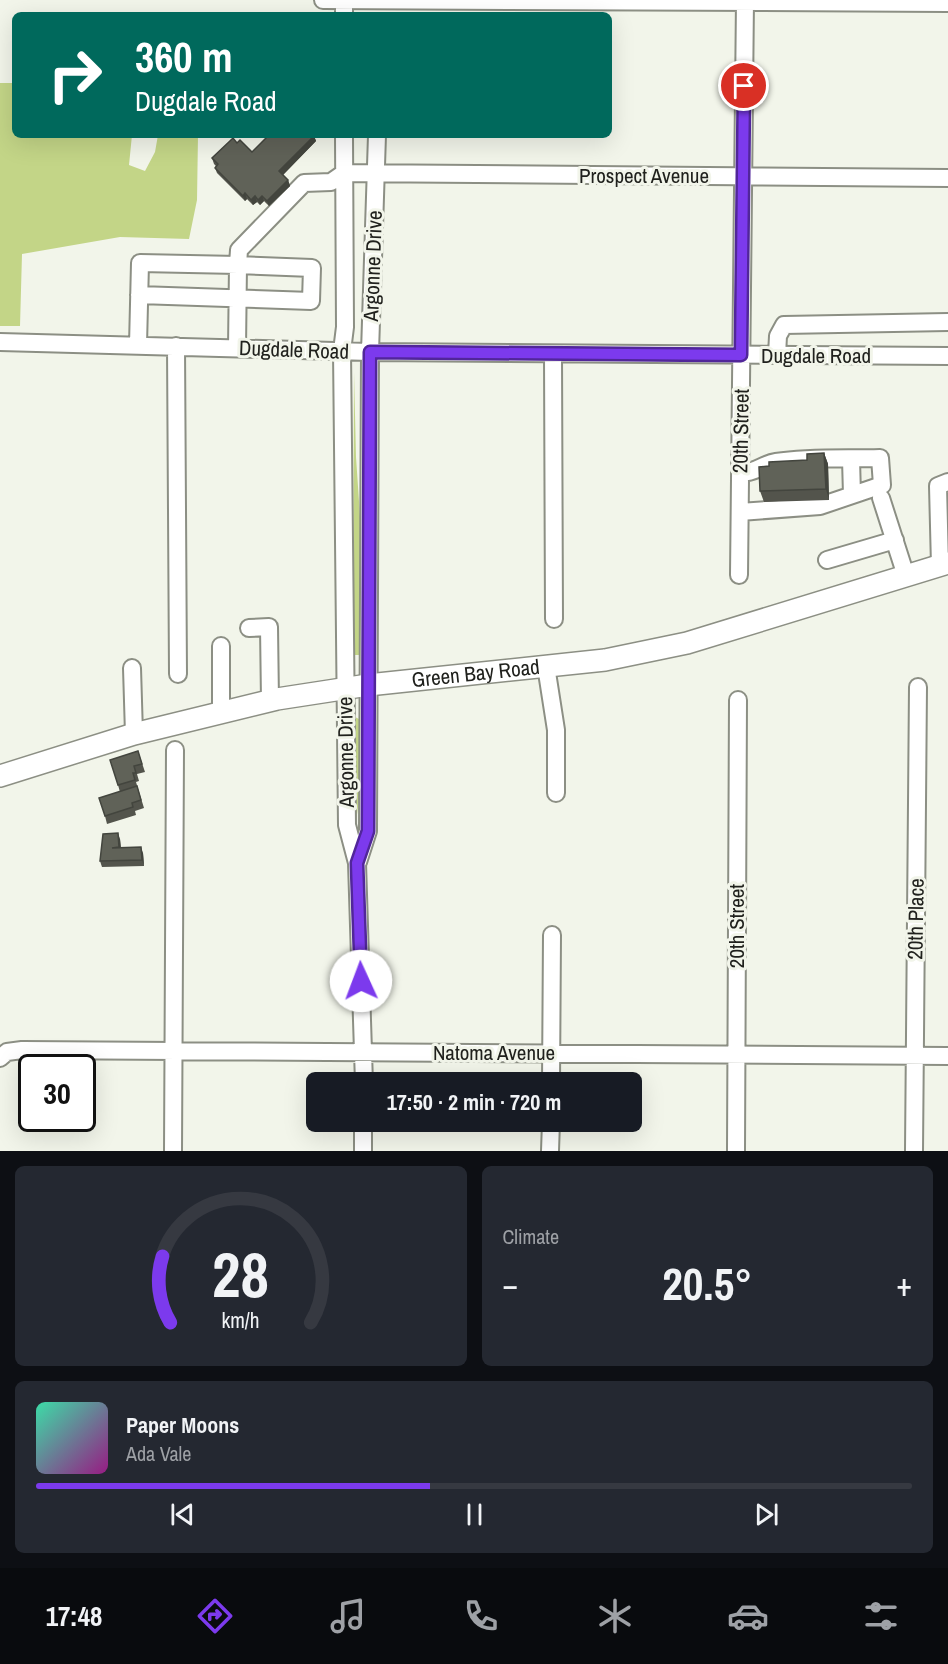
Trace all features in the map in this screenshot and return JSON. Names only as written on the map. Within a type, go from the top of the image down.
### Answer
[{"type":"main road","name":"Green Bay Road","points":[[0,776],[134,734],[221,711],[270,701],[368,685],[605,660],[687,643],[944,564]]},
{"type":"street","points":[[323,0],[948,3]]},
{"type":"street","name":"20th Street","points":[[739,575],[745,1]]},
{"type":"street","name":"Argonne Drive","points":[[344,138],[345,327],[342,351],[344,688],[347,825],[357,863],[363,1072]]},
{"type":"street","name":"Argonne Drive","points":[[357,863],[368,831],[370,352],[377,138]]},
{"type":"street","points":[[237,348],[239,250],[304,183],[331,182],[344,173]]},
{"type":"street","name":"Prospect Avenue","points":[[344,173],[948,178]]},
{"type":"street","points":[[138,345],[139,295],[140,263],[312,268],[311,301],[139,295]]},
{"type":"street","points":[[777,355],[778,336],[784,325],[948,322]]},
{"type":"street","name":"Dugdale Road","points":[[0,342],[370,352],[948,356]]},
{"type":"street","points":[[176,346],[178,674]]},
{"type":"street","points":[[553,354],[554,619]]},
{"type":"street","points":[[740,473],[758,471],[771,463],[880,458],[882,485],[820,506],[740,512]]},
{"type":"street","points":[[851,459],[852,495]]},
{"type":"street","points":[[944,564],[938,486],[948,482]]},
{"type":"street","points":[[881,498],[906,576]]},
{"type":"street","points":[[827,560],[895,540]]},
{"type":"street","points":[[249,628],[269,627],[270,701]]},
{"type":"street","points":[[221,646],[221,711]]},
{"type":"street","points":[[546,666],[556,730],[556,793]]},
{"type":"street","points":[[132,668],[134,734]]},
{"type":"street","name":"20th Place","points":[[914,1151],[918,687]]},
{"type":"street","name":"20th Street","points":[[736,1151],[738,700]]},
{"type":"street","points":[[173,1151],[175,750]]},
{"type":"street","points":[[551,1072],[552,935]]},
{"type":"street","name":"Natoma Avenue","points":[[0,1058],[7,1052],[39,1050],[948,1056]]},
{"type":"street","points":[[363,1132],[363,1151]]},
{"type":"street","points":[[550,1151],[551,1132]]},
{"type":"green space","points":[[0,83],[12,83],[12,138],[132,138],[129,165],[145,171],[155,152],[157,138],[198,138],[197,200],[189,239],[120,237],[22,254],[20,326],[0,326]]},
{"type":"green space","points":[[354,372],[361,531],[361,655],[353,655]]},
{"type":"green space","points":[[355,717],[359,719],[359,799],[355,830]]},
{"type":"building","points":[[233,138],[237,143],[240,140],[252,152],[266,138],[312,138],[279,171],[288,180],[267,201],[262,196],[258,200],[255,196],[251,200],[245,193],[243,196],[215,168],[218,164],[212,158]]},
{"type":"building","points":[[824,453],[826,489],[760,491],[759,467],[769,466],[769,462],[807,460],[807,454]]},
{"type":"building","points":[[138,751],[142,764],[134,766],[135,780],[118,785],[110,760]]},
{"type":"building","points":[[137,786],[141,800],[132,803],[133,807],[105,816],[99,798]]},
{"type":"building","points":[[118,833],[119,847],[112,848],[141,847],[142,860],[100,861],[103,834]]},
{"type":"route","points":[[361,981],[357,863],[368,831],[370,352],[741,355],[744,86]]}]
